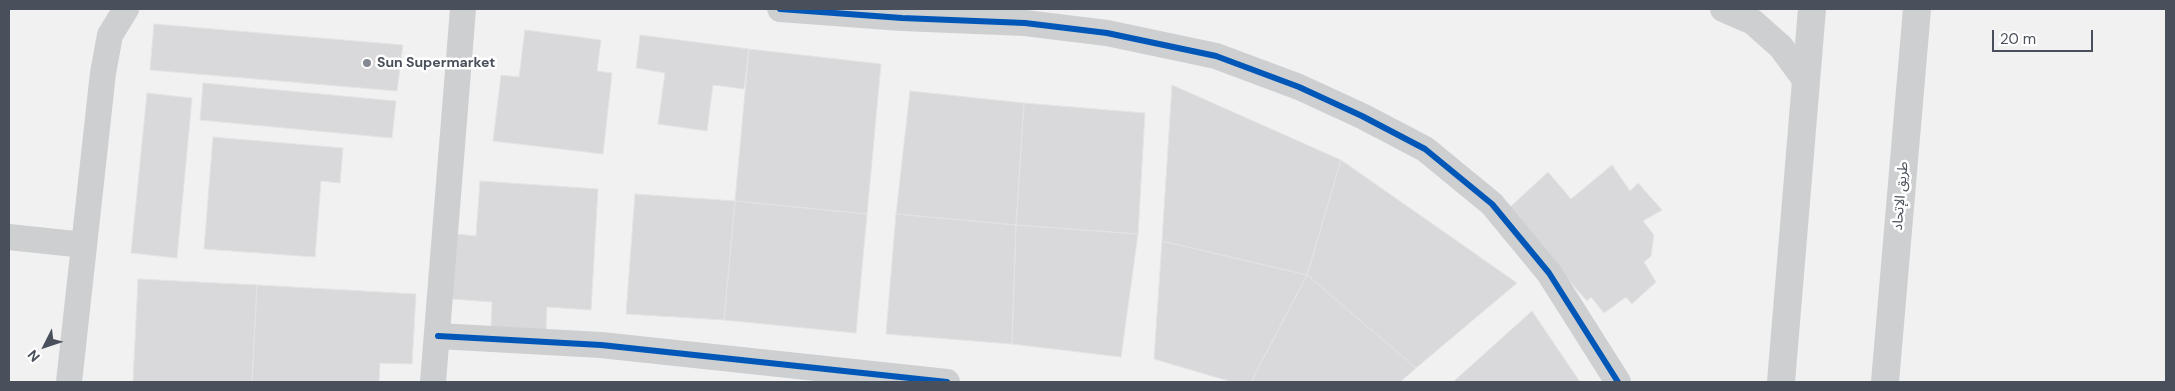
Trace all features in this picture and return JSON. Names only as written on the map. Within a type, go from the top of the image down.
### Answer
[{"type":"street","points":[[69,382],[103,73],[110,35],[126,9]]},
{"type":"street","points":[[433,382],[463,9]]},
{"type":"street","points":[[780,9],[902,18],[1035,16],[1216,56],[1299,87],[1362,116],[1425,149],[1492,204],[1549,273],[1618,382]]},
{"type":"street","points":[[1723,9],[1753,22],[1781,47],[1806,81]]},
{"type":"street","points":[[1781,382],[1812,9]]},
{"type":"street","name":"طريق اﻹتحاد","points":[[1886,382],[1917,9]]},
{"type":"street","points":[[9,237],[84,245]]},
{"type":"street","points":[[438,336],[601,345],[946,382]]},
{"type":"building","points":[[154,24],[403,45],[397,91],[150,70]]},
{"type":"building","points":[[525,30],[601,40],[597,71],[612,73],[603,154],[493,141],[501,75],[519,77]]},
{"type":"building","points":[[640,35],[749,49],[744,89],[713,85],[707,131],[658,124],[665,73],[636,68]]},
{"type":"building","points":[[749,49],[881,64],[867,214],[735,201]]},
{"type":"building","points":[[203,83],[396,101],[392,138],[200,120]]},
{"type":"building","points":[[1172,85],[1341,160],[1307,275],[1162,241]]},
{"type":"building","points":[[910,91],[1024,103],[1016,225],[896,214]]},
{"type":"building","points":[[147,93],[192,98],[177,258],[131,253]]},
{"type":"building","points":[[1024,103],[1145,113],[1138,234],[1016,225]]},
{"type":"building","points":[[213,137],[343,148],[340,183],[321,181],[315,257],[204,249]]},
{"type":"building","points":[[1341,160],[1517,283],[1416,368],[1307,275]]},
{"type":"building","points":[[1612,165],[1630,191],[1638,183],[1662,210],[1643,221],[1654,235],[1651,256],[1644,262],[1656,282],[1632,304],[1626,297],[1604,313],[1591,297],[1587,301],[1507,210],[1548,172],[1571,199]]},
{"type":"building","points":[[480,181],[598,189],[591,310],[547,307],[546,331],[491,327],[492,302],[452,299],[456,234],[476,236]]},
{"type":"building","points":[[635,194],[735,201],[724,320],[626,314]]},
{"type":"building","points":[[735,201],[867,214],[856,333],[724,320]]},
{"type":"building","points":[[896,214],[1016,225],[1012,344],[886,334]]},
{"type":"building","points":[[1016,225],[1138,234],[1121,357],[1012,344]]},
{"type":"building","points":[[1162,241],[1307,275],[1251,382],[1232,382],[1154,359]]},
{"type":"building","points":[[1307,275],[1416,368],[1400,382],[1251,382]]},
{"type":"building","points":[[138,279],[257,285],[252,382],[133,382]]},
{"type":"building","points":[[257,285],[416,294],[412,364],[380,363],[379,382],[252,382]]},
{"type":"building","points":[[1532,311],[1580,382],[1453,382]]},
{"type":"cycle path","points":[[780,9],[902,18],[1025,23],[1107,33],[1216,56],[1299,87],[1362,116],[1425,149],[1492,204],[1549,273],[1618,382]]},
{"type":"cycle path","points":[[438,336],[601,345],[947,382]]},
{"type":"place","name":"Sun Supermarket","points":[[367,63]]}]
